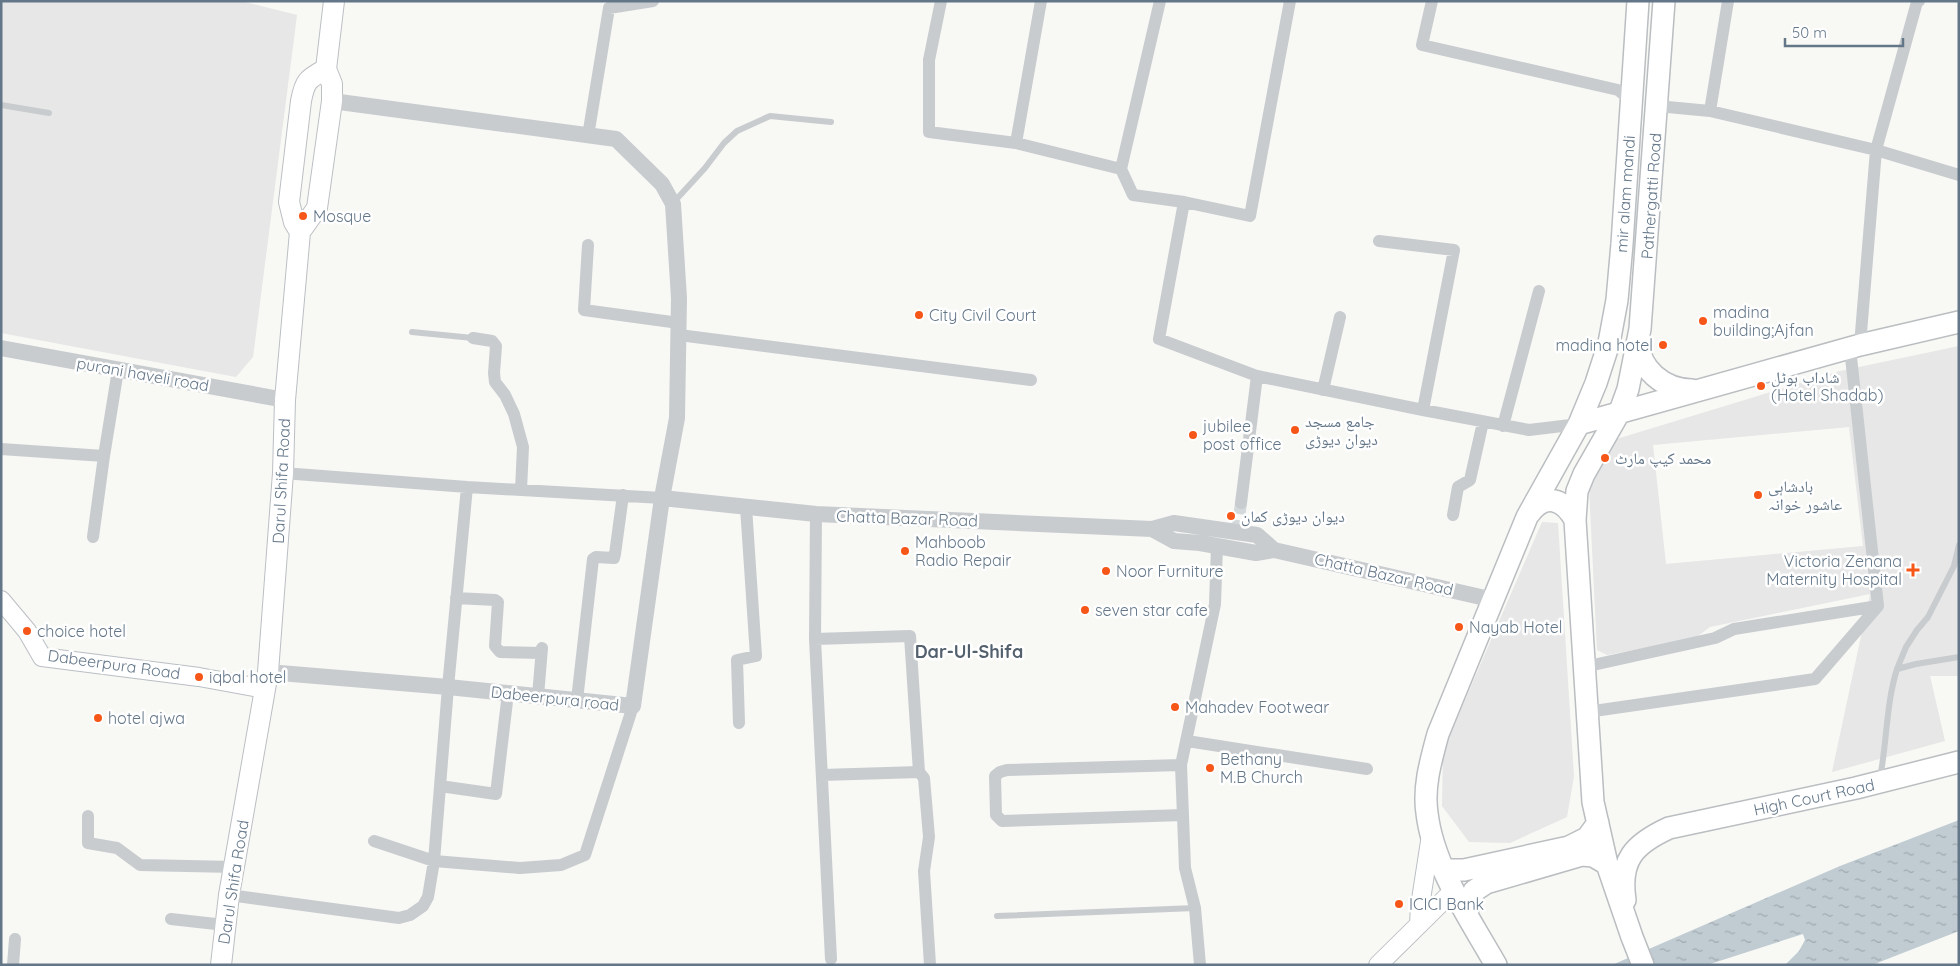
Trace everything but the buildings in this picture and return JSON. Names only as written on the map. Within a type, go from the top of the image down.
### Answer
[{"type":"highway","name":"mir alam mandi","points":[[1496,965],[1444,870],[1431,835],[1426,812],[1427,787],[1438,734],[1527,517],[1579,424],[1596,383],[1609,343],[1617,300],[1622,244],[1638,1]]},
{"type":"highway","name":"Pathergatti Road","points":[[1632,937],[1607,864],[1593,802],[1575,520],[1578,491],[1584,474],[1620,411],[1628,389],[1640,328],[1664,1]]},
{"type":"highway","points":[[1579,424],[1620,411],[1855,347],[1959,322]]},
{"type":"highway","points":[[1640,328],[1639,345],[1643,361],[1652,374],[1665,384],[1680,390],[1697,390]]},
{"type":"highway","points":[[1527,517],[1535,506],[1546,501],[1559,502],[1569,509],[1575,520]]},
{"type":"highway","name":"High Court Road","points":[[1632,937],[1623,885],[1628,860],[1634,850],[1643,842],[1669,828],[1879,783],[1959,762]]},
{"type":"highway","points":[[1444,870],[1464,870],[1569,847],[1587,838],[1598,823]]},
{"type":"highway","points":[[1467,912],[1474,891],[1486,883],[1582,855],[1593,856],[1607,864]]},
{"type":"highway","points":[[1632,937],[1644,965]]},
{"type":"main road","points":[[326,69],[307,81],[301,101],[289,202],[294,222],[300,232],[317,208],[332,101],[332,84],[326,69],[334,1]]},
{"type":"main road","name":"Darul Shifa Road","points":[[221,965],[229,895],[268,672],[283,473],[285,400],[300,232]]},
{"type":"main road","name":"Dabeerpura Road","points":[[1,600],[27,631],[42,657],[199,677],[265,690],[268,672]]},
{"type":"main road","points":[[1419,924],[1431,835]]},
{"type":"main road","points":[[1378,965],[1454,890]]},
{"type":"street","points":[[588,136],[609,8],[652,1]]},
{"type":"street","points":[[941,1],[929,60],[929,132],[1016,143],[1121,169]]},
{"type":"street","points":[[1016,143],[1041,1]]},
{"type":"street","points":[[1160,1],[1121,169],[1133,195],[1184,202],[1250,216],[1290,1]]},
{"type":"street","points":[[1432,1],[1422,45],[1618,90],[1631,100]]},
{"type":"street","points":[[1710,111],[1728,1]]},
{"type":"street","points":[[1587,712],[1815,679],[1878,606],[1855,347],[1876,150],[1917,2],[1919,1]]},
{"type":"street","points":[[332,101],[616,139],[662,184],[673,204]]},
{"type":"street","points":[[1657,106],[1710,111],[1876,150],[1959,175]]},
{"type":"street","points":[[1184,202],[1159,339],[1256,376],[1323,390],[1529,430],[1579,424]]},
{"type":"street","name":"Dabeerpura road","points":[[268,672],[448,687],[633,706],[662,498],[677,418],[679,329],[673,204]]},
{"type":"street","points":[[1379,241],[1454,250],[1423,410]]},
{"type":"street","points":[[588,245],[584,310],[679,329],[1031,380]]},
{"type":"street","points":[[1503,426],[1539,291]]},
{"type":"street","points":[[1323,390],[1340,317]]},
{"type":"street","points":[[473,338],[492,341],[496,346],[495,382],[514,414],[523,447],[522,490]]},
{"type":"street","name":"purani haveli road","points":[[1,348],[285,400]]},
{"type":"street","points":[[93,536],[118,370]]},
{"type":"street","points":[[1241,503],[1256,376]]},
{"type":"street","points":[[1453,515],[1458,488],[1470,480],[1483,422]]},
{"type":"street","points":[[1,449],[104,456]]},
{"type":"street","points":[[283,473],[467,487],[662,498]]},
{"type":"street","points":[[229,895],[399,918],[410,915],[423,906],[428,897],[434,861],[467,487]]},
{"type":"street","points":[[577,700],[593,559],[596,557],[614,558],[623,495]]},
{"type":"street","name":"Chatta Bazar Road","points":[[662,498],[816,514],[1152,529],[1174,523],[1256,536],[1274,550]]},
{"type":"street","points":[[739,723],[737,660],[756,656],[746,507]]},
{"type":"street","points":[[816,514],[814,639],[831,959]]},
{"type":"street","name":"Chatta Bazar Road","points":[[1152,529],[1174,541],[1256,553],[1274,550],[1494,600]]},
{"type":"street","points":[[1200,965],[1195,908],[1185,868],[1181,765],[1215,604],[1217,546]]},
{"type":"street","points":[[456,598],[495,600],[498,602],[495,646],[500,652],[541,651],[538,696]]},
{"type":"street","points":[[1584,667],[1715,638],[1734,628],[1878,606]]},
{"type":"street","points":[[814,639],[910,636],[919,772],[924,778],[929,837],[924,871],[930,965]]},
{"type":"street","points":[[440,786],[496,794],[508,693]]},
{"type":"street","points":[[374,841],[434,861],[520,868],[561,865],[585,854],[633,706]]},
{"type":"street","points":[[1187,741],[1367,770]]},
{"type":"street","points":[[1181,765],[1006,770],[996,776],[996,815],[1002,822],[1183,815]]},
{"type":"street","points":[[822,775],[919,772]]},
{"type":"street","points":[[88,816],[88,843],[117,848],[140,865],[234,867]]},
{"type":"street","points":[[171,918],[225,926]]},
{"type":"street","points":[[13,965],[15,939]]},
{"type":"lane","points":[[1,105],[49,113]]},
{"type":"lane","points":[[673,204],[724,143],[737,132],[770,116],[831,122]]},
{"type":"lane","points":[[412,332],[473,338]]},
{"type":"lane","points":[[1879,783],[1884,758],[1890,695],[1897,669],[1906,647],[1933,608],[1954,566],[1959,545]]},
{"type":"lane","points":[[1897,669],[1959,656]]},
{"type":"lane","points":[[997,916],[1195,908]]},
{"type":"shaded area","points":[[1,1],[241,1],[297,15],[253,357],[236,377],[1,333]]},
{"type":"shaded area","points":[[1959,346],[1959,676],[1930,676],[1945,741],[1832,772],[1870,594],[1710,627],[1694,639],[1607,655],[1597,650],[1588,467],[1610,441],[1840,371]],"holes":[[[1849,427],[1863,546],[1666,564],[1653,445]]]},
{"type":"shaded area","points":[[1542,522],[1558,523],[1574,776],[1567,817],[1510,843],[1469,842],[1442,806],[1443,751]]},
{"type":"water","points":[[1959,820],[1959,931],[1872,965],[1785,965],[1799,951],[1805,940],[1803,934],[1707,965],[1612,965],[1840,866]]},
{"type":"tunnel","points":[[1237,532],[1241,503]]},
{"type":"place","name":"Mosque","points":[[303,216]]},
{"type":"place","name":"City Civil Court","points":[[919,315]]},
{"type":"place","name":"madina building;Ajfan","points":[[1703,321]]},
{"type":"place","name":"madina hotel","points":[[1663,345]]},
{"type":"place","name":"شاداب ہوٹل (Hotel Shadab)","points":[[1761,386]]},
{"type":"place","name":"جامع مسجد دیوان دیوڑی","points":[[1295,430]]},
{"type":"place","name":"jubilee post office","points":[[1193,435]]},
{"type":"place","name":"محمد کیپ مارٹ","points":[[1605,458]]},
{"type":"place","name":"بادشاہی عاشور خوانہ","points":[[1758,495]]},
{"type":"place","name":"دیوان دیوڑی کمان","points":[[1231,516]]},
{"type":"place","name":"Mahboob Radio Repair","points":[[905,551]]},
{"type":"place","name":"Victoria Zenana Maternity Hospital","points":[[1913,570]]},
{"type":"place","name":"Noor Furniture","points":[[1106,571]]},
{"type":"place","name":"seven star cafe","points":[[1085,610]]},
{"type":"place","name":"Nayab Hotel","points":[[1459,627]]},
{"type":"place","name":"choice hotel","points":[[27,631]]},
{"type":"place","name":"iqbal hotel","points":[[199,677]]},
{"type":"place","name":"Mahadev Footwear","points":[[1175,707]]},
{"type":"place","name":"hotel ajwa","points":[[98,718]]},
{"type":"place","name":"Bethany M.B Church","points":[[1210,768]]},
{"type":"place","name":"ICICI Bank","points":[[1399,904]]},
{"type":"district","name":"Dar-Ul-Shifa","points":[[969,652]]}]
